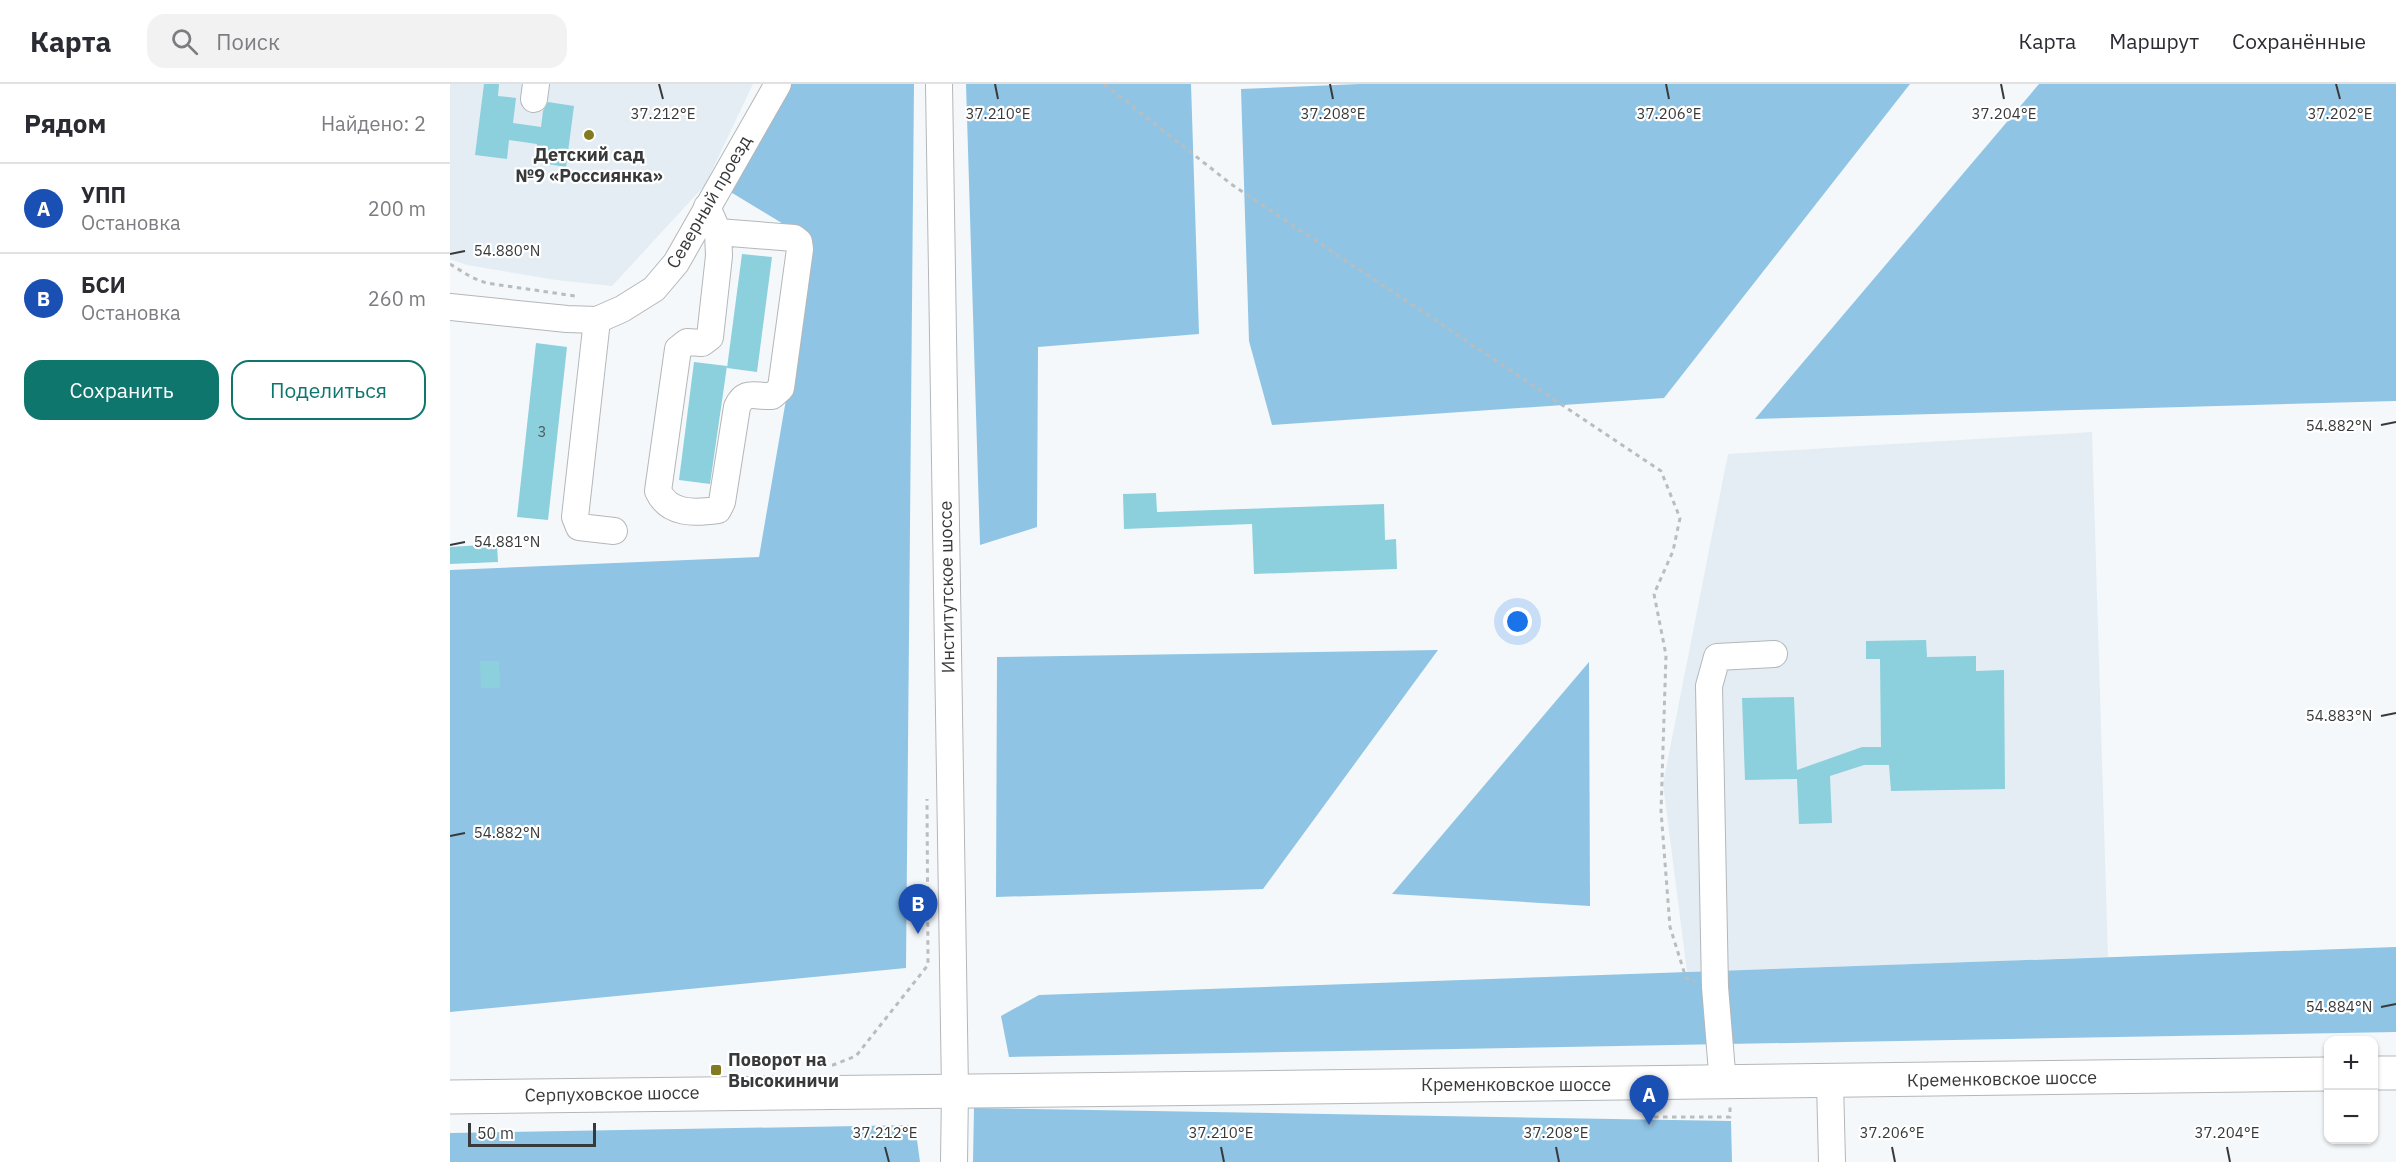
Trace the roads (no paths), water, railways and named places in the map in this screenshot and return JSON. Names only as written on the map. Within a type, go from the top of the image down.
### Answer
[{"type":"main road","points":[[2378,1073],[2396,1073]]},
{"type":"main road","name":"Кременковское шоссе","points":[[955,1090],[1830,1082],[2324,1074]]},
{"type":"main road","name":"Серпуховское шоссе","points":[[450,1097],[955,1090]]},
{"type":"street","name":"Северный проезд","points":[[450,307],[567,320],[597,320],[622,309],[654,289],[676,263],[778,84]]},
{"type":"street","name":"Институтское шоссе","points":[[939,84],[955,1090],[954,1162]]},
{"type":"street","points":[[707,207],[718,232],[719,256],[710,337],[702,343],[687,342],[678,349],[658,491],[663,502],[674,509],[703,512],[718,510],[722,502],[737,407],[741,398],[747,394],[772,396],[780,388],[800,249],[799,242],[794,238],[718,232]]},
{"type":"street","points":[[597,320],[575,517],[579,527],[614,531]]},
{"type":"street","points":[[1723,1083],[1715,987],[1709,686],[1717,657],[1774,654]]},
{"type":"street","points":[[1830,1082],[1832,1162]]},
{"type":"place","name":"Детcкий сад №9 «Россиянка»","points":[[589,135]]},
{"type":"place","name":"БСИ","points":[[918,934]]},
{"type":"place","name":"Поворот на Высокиничи","points":[[716,1070]]},
{"type":"place","name":"УПП","points":[[1649,1125]]}]
